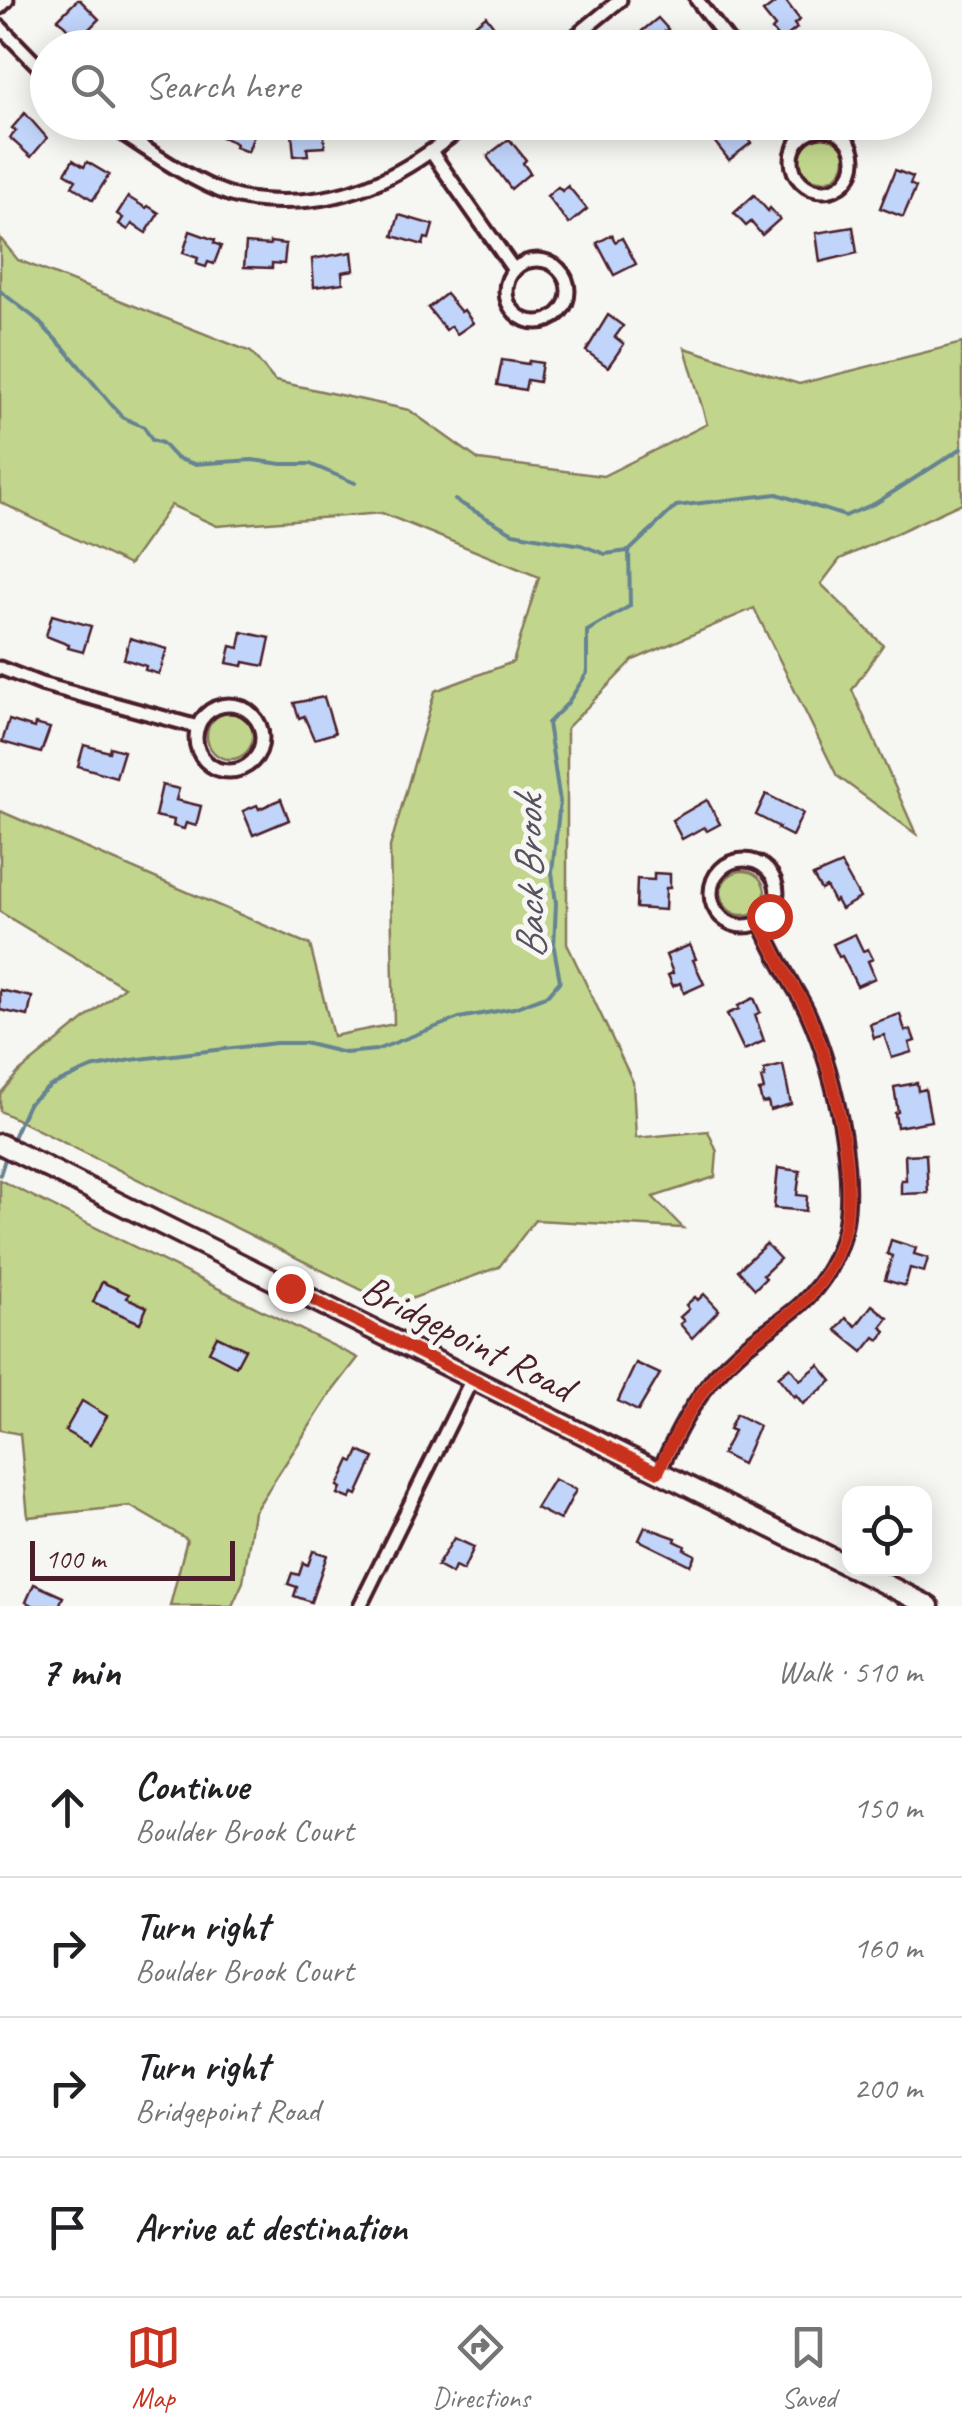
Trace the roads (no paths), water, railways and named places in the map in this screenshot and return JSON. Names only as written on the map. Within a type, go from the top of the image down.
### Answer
[{"type":"street","points":[[0,7],[6,0]]},
{"type":"street","points":[[583,30],[620,0]]},
{"type":"street","points":[[696,0],[720,30]]},
{"type":"street","points":[[0,27],[30,58]]},
{"type":"street","points":[[134,140],[200,181],[234,196],[276,202],[328,200],[364,190],[432,153],[448,140]]},
{"type":"street","points":[[800,140],[792,152],[792,163],[801,182],[820,191],[840,186],[852,170],[854,160],[846,140]]},
{"type":"street","points":[[432,153],[514,270]]},
{"type":"street","points":[[532,260],[559,270],[568,287],[558,314],[549,320],[528,321],[511,309],[506,289],[514,270],[532,260]]},
{"type":"street","points":[[0,668],[41,684],[198,726]]},
{"type":"street","points":[[234,705],[254,716],[260,725],[261,747],[250,765],[240,770],[219,770],[202,758],[196,737],[198,726],[212,710],[234,705]]},
{"type":"street","points":[[745,860],[756,862],[773,875],[778,896],[769,916],[760,922],[750,926],[728,922],[713,906],[712,884],[724,866],[745,860]]},
{"type":"street","points":[[658,1472],[700,1394],[737,1353],[816,1287],[840,1246],[849,1209],[842,1128],[826,1058],[806,1008],[760,922]]},
{"type":"street","name":"Bridgepoint Road","points":[[0,1144],[842,1564]]},
{"type":"street","points":[[360,1606],[472,1379]]},
{"type":"street","name":"Bridgepoint Road","points":[[867,1576],[928,1606]]},
{"type":"waterway","points":[[0,291],[35,318],[122,417],[144,427],[152,440],[162,443],[176,458],[194,464],[252,460],[310,464],[355,483]]},
{"type":"waterway","name":"Back Brook","points":[[11,1142],[28,1104],[50,1086],[91,1068],[276,1043],[304,1043],[345,1053],[376,1050],[459,1018],[514,1008],[548,995],[560,981],[554,948],[556,903],[552,872],[560,802],[548,723],[567,704],[587,673],[587,631],[630,606],[629,551],[676,506],[777,494],[845,516],[876,503],[962,448]]},
{"type":"waterway","points":[[455,500],[513,533],[581,545],[605,554],[628,551]]},
{"type":"waterway","name":"Back Brook","points":[[0,1175],[6,1156]]}]
